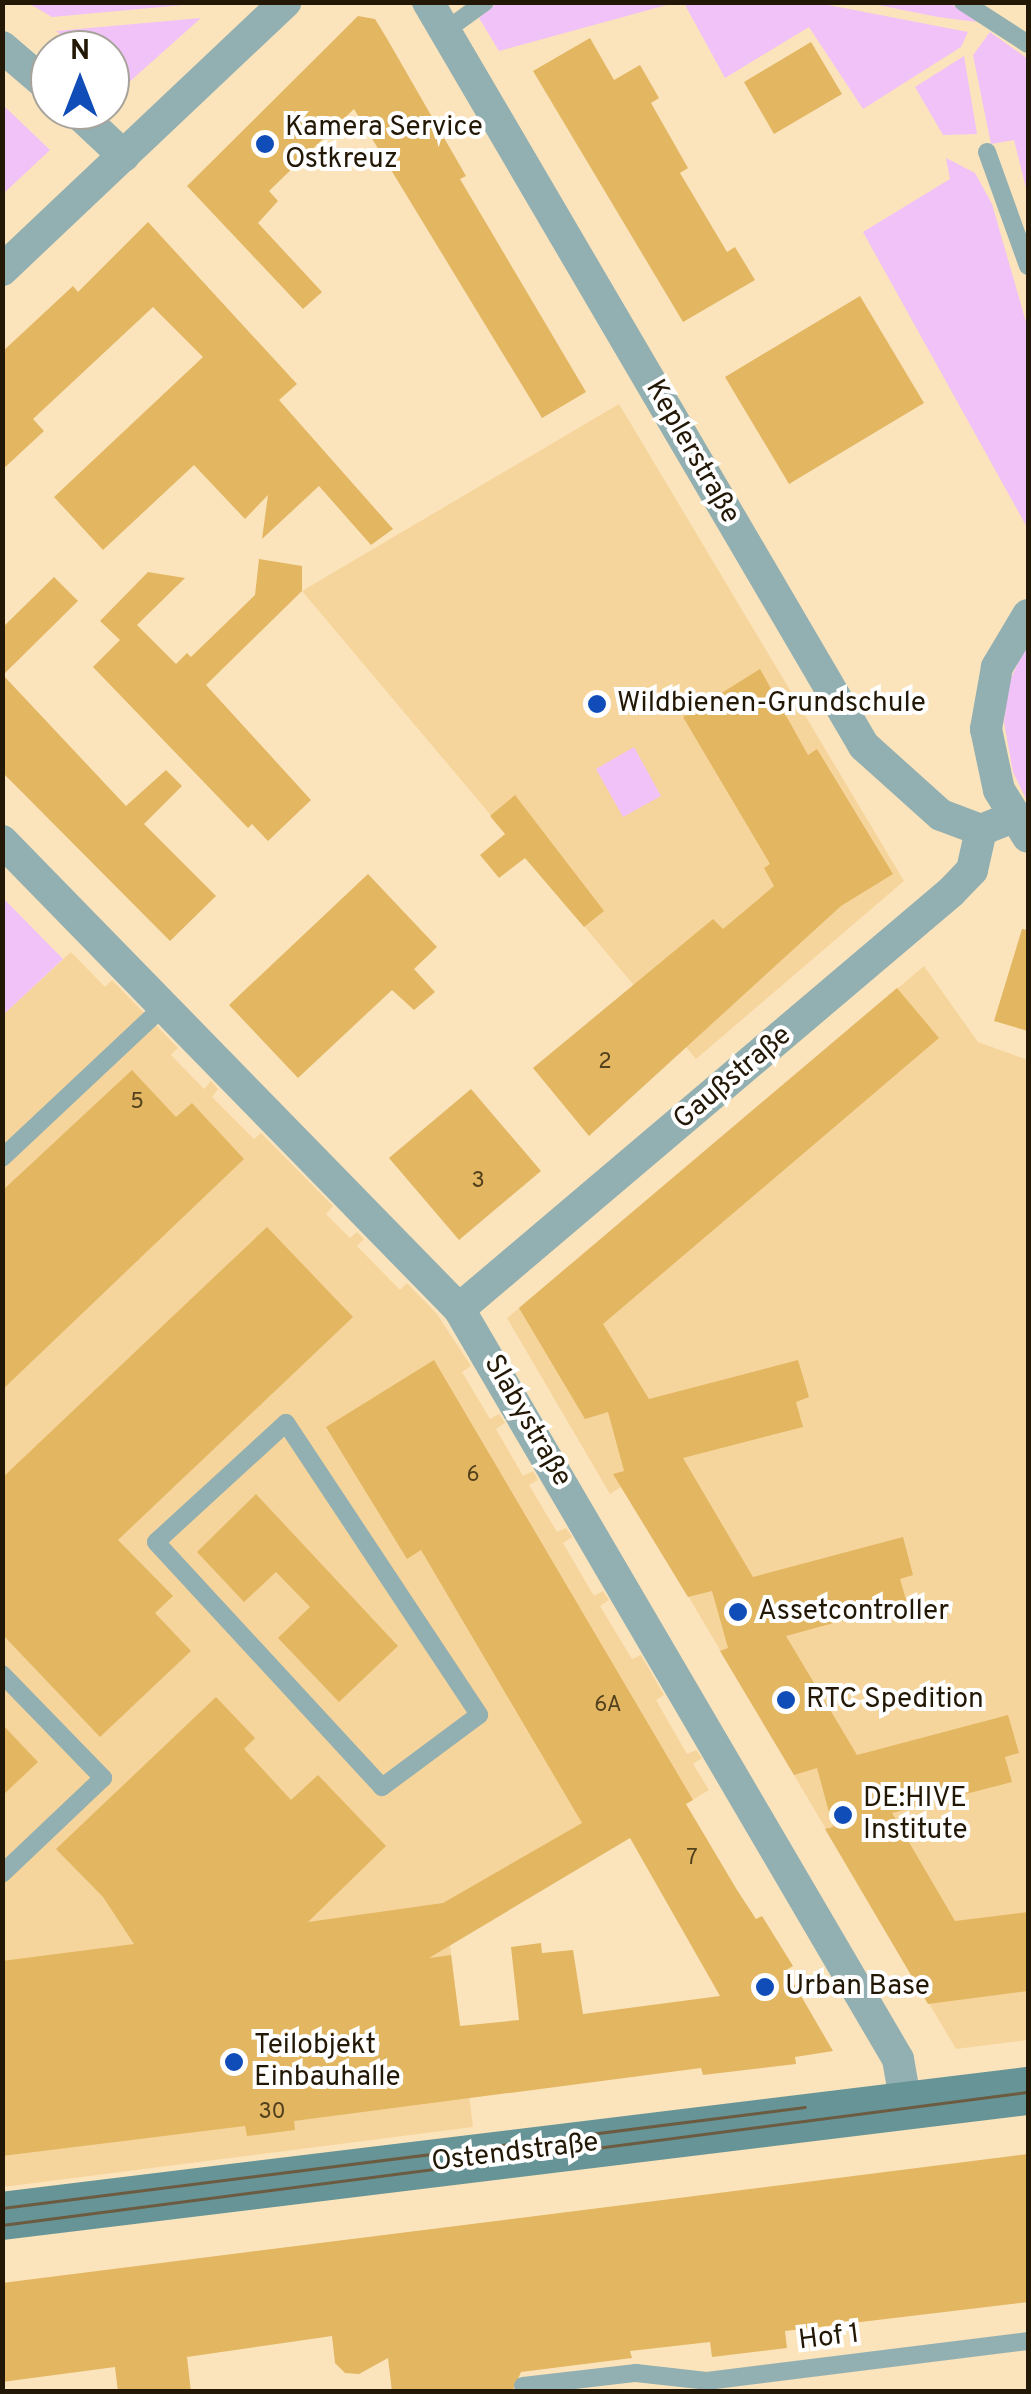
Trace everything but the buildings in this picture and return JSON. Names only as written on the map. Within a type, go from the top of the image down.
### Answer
[{"type":"street","points":[[2,270],[285,2]]},
{"type":"street","name":"Keplerstraße","points":[[428,2],[864,746],[941,815],[981,830]]},
{"type":"street","points":[[2,47],[30,71]]},
{"type":"street","points":[[97,130],[124,156]]},
{"type":"street","points":[[981,830],[1021,827],[990,760],[988,698],[1010,639],[1028,615]]},
{"type":"street","name":"Gaußstraße","points":[[459,1309],[951,892],[972,870],[981,830]]},
{"type":"street","name":"Slabystraße","points":[[2,841],[459,1309],[898,2059],[906,2104]]},
{"type":"street","name":"Ostendstraße","points":[[2,2216],[1028,2091]]},
{"type":"lane","points":[[446,31],[485,2]]},
{"type":"lane","points":[[962,2],[1028,44]]},
{"type":"lane","points":[[986,152],[1028,266]]},
{"type":"lane","points":[[2,1158],[164,1006]]},
{"type":"lane","points":[[286,1422],[479,1714],[382,1786],[244,1642],[156,1542],[286,1422]]},
{"type":"lane","points":[[2,1674],[103,1778],[2,1874]]},
{"type":"lane","name":"Hof 1","points":[[522,2386],[707,2381],[1028,2341]]},
{"type":"shaded area","points":[[28,2],[205,3],[52,17]]},
{"type":"shaded area","points":[[497,3],[674,3],[499,51],[479,18]]},
{"type":"shaded area","points":[[684,3],[818,3],[968,32],[961,47],[863,109],[809,27],[725,78]]},
{"type":"shaded area","points":[[868,3],[950,3],[977,22],[938,17]]},
{"type":"shaded area","points":[[201,18],[130,81],[130,30],[67,30]]},
{"type":"shaded area","points":[[990,32],[1028,59],[1028,196],[1014,140],[991,144],[973,55]]},
{"type":"shaded area","points":[[964,56],[977,134],[943,135],[915,87]]},
{"type":"shaded area","points":[[3,105],[50,150],[3,194]]},
{"type":"shaded area","points":[[946,158],[975,173],[992,204],[1028,329],[1028,529],[863,232],[950,179]]},
{"type":"shaded area","name":"Wildbienen-Grundschule","points":[[619,404],[904,881],[696,1059],[302,591]]},
{"type":"shaded area","points":[[1028,640],[1028,803],[1013,772],[1004,722],[1009,683]]},
{"type":"shaded area","points":[[634,747],[661,796],[623,817],[596,769]]},
{"type":"shaded area","points":[[3,898],[63,959],[3,1015]]},
{"type":"shaded area","points":[[71,952],[105,987],[112,980],[178,1048],[171,1055],[204,1089],[211,1081],[218,1089],[212,1097],[254,1139],[261,1133],[333,1206],[326,1214],[350,1238],[357,1232],[364,1239],[357,1246],[400,1290],[407,1283],[437,1314],[471,1366],[462,1372],[490,1419],[499,1414],[505,1423],[496,1429],[523,1476],[533,1471],[538,1480],[529,1485],[557,1532],[566,1528],[572,1537],[563,1543],[594,1596],[603,1591],[609,1600],[600,1606],[632,1659],[641,1655],[664,1695],[656,1700],[687,1754],[696,1750],[702,1758],[693,1764],[709,1790],[450,1945],[473,2127],[3,2187],[3,1015]]},
{"type":"shaded area","points":[[924,966],[978,1042],[1028,1060],[1028,2040],[956,2049],[681,1584],[621,1487],[610,1494],[507,1318]]},
{"type":"tram line","points":[[2,2225],[1028,2092]]},
{"type":"tram line","points":[[2,2208],[805,2107]]},
{"type":"place","name":"Kamera Service Ostkreuz","points":[[265,144]]},
{"type":"place","name":"Wildbienen-Grundschule","points":[[597,704]]},
{"type":"place","name":"Assetcontroller","points":[[738,1612]]},
{"type":"place","name":"RTC Spedition","points":[[786,1700]]},
{"type":"place","name":"DE:HIVE Institute","points":[[843,1815]]},
{"type":"place","name":"Urban Base","points":[[765,1987]]},
{"type":"place","name":"Teilobjekt Einbauhalle","points":[[234,2062]]}]
